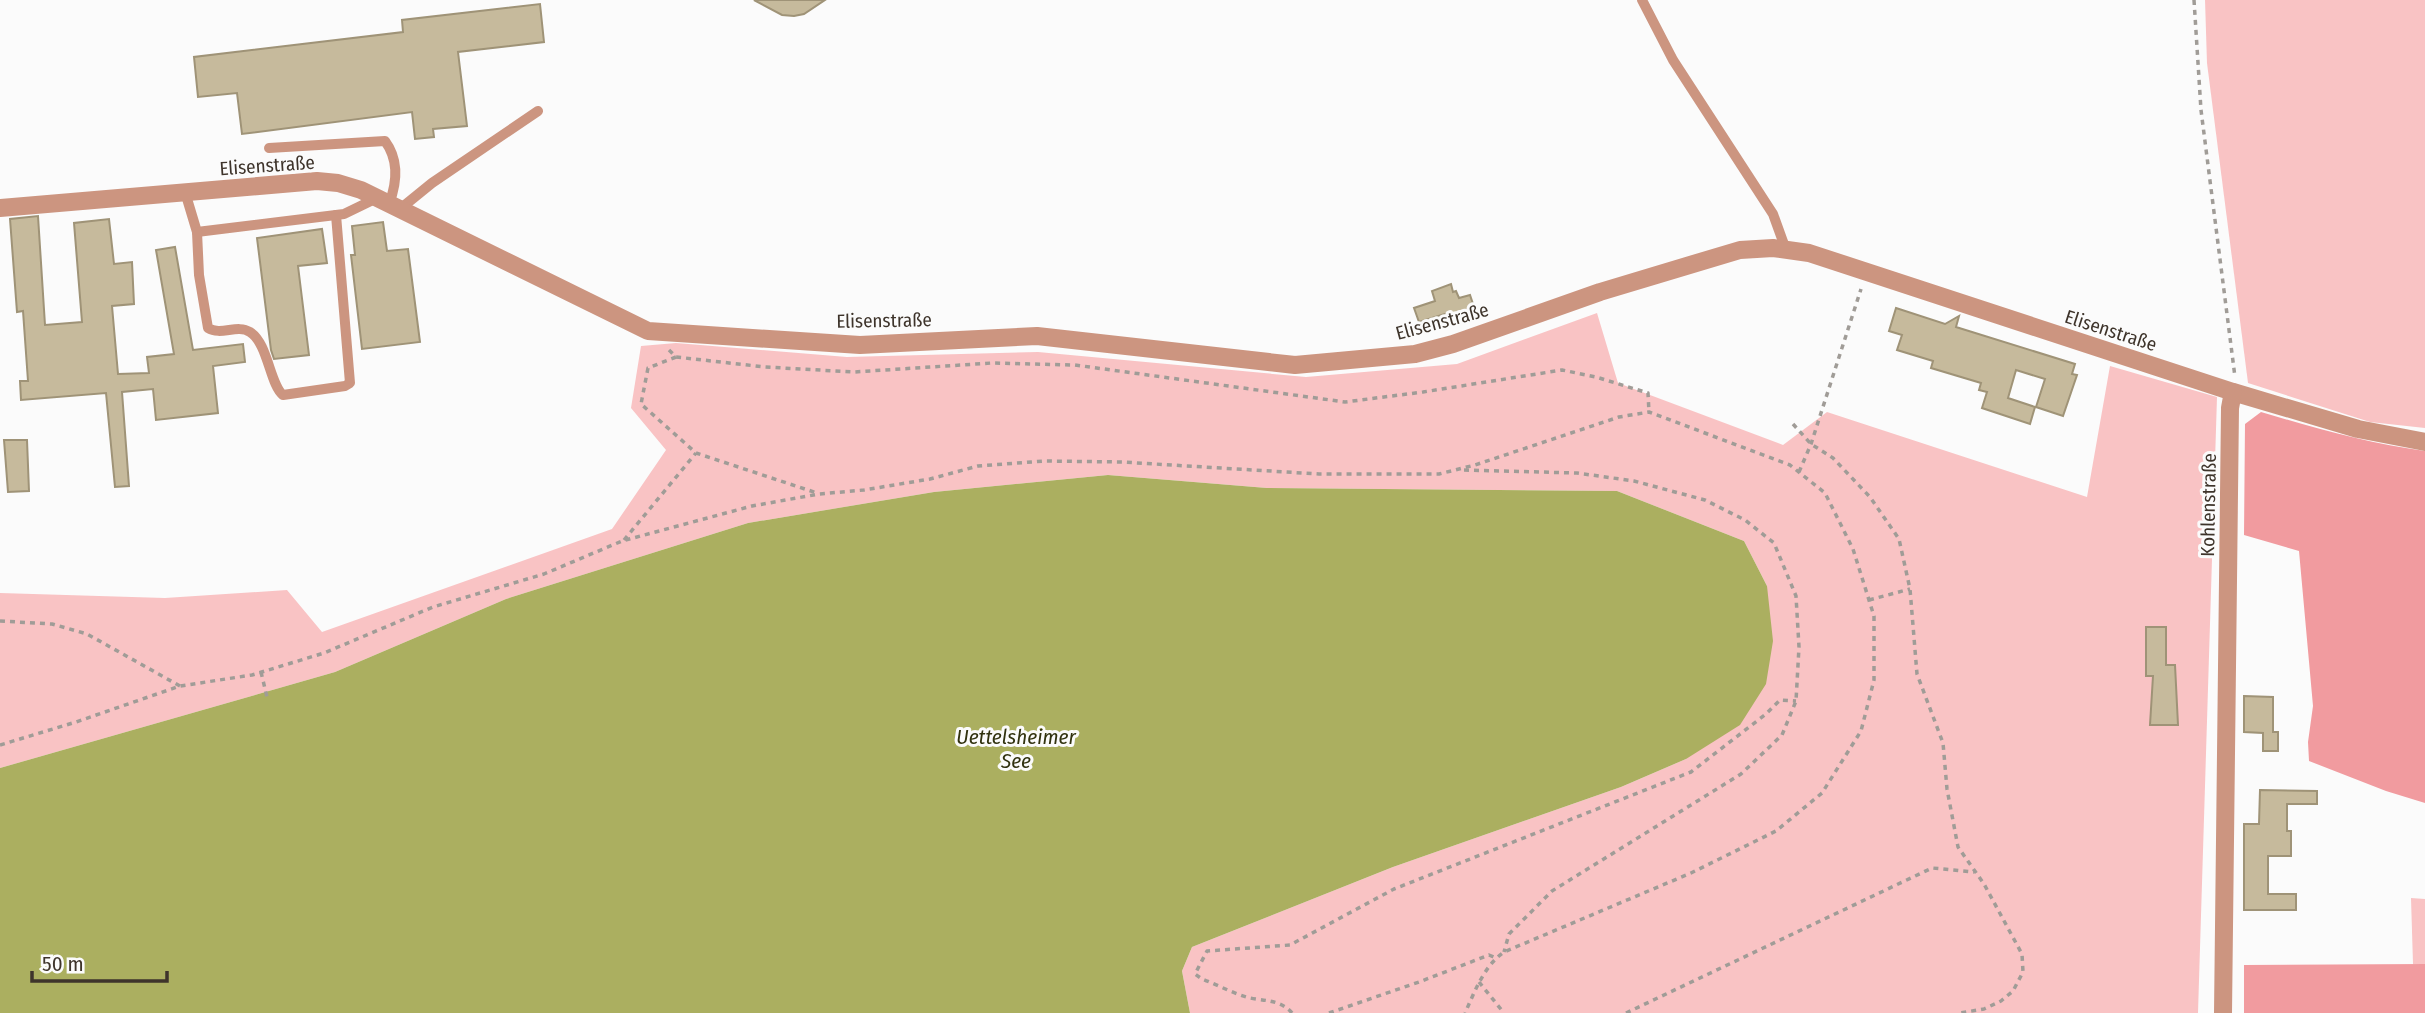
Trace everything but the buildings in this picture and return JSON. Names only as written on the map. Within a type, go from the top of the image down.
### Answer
[{"type":"street","name":"Elisenstraße","points":[[0,208],[317,181],[338,183],[361,190],[648,331],[860,345],[1037,336],[1295,365],[1415,354],[1453,344],[1600,292],[1740,250],[1786,250],[1810,253],[2233,392],[2358,429],[2425,442]]},
{"type":"street","name":"Kohlenstraße","points":[[2223,1013],[2230,408],[2233,392]]},
{"type":"lane","points":[[1642,0],[1673,60],[1773,214],[1786,250]]},
{"type":"lane","points":[[197,232],[344,214],[389,204],[432,183],[538,111]]},
{"type":"lane","points":[[269,148],[385,141],[390,147],[397,178],[389,204]]},
{"type":"lane","points":[[185,192],[197,232],[199,275],[208,328],[215,332],[240,329],[255,336],[272,368],[278,391],[283,395],[350,383],[336,215]]},
{"type":"path","points":[[2194,0],[2201,110],[2235,375],[2233,392]]},
{"type":"path","points":[[1799,472],[1811,444],[1866,272]]},
{"type":"path","points":[[648,331],[676,357]]},
{"type":"path","points":[[819,494],[696,453],[640,404],[648,368],[676,357],[854,372],[992,363],[1075,365],[1345,402],[1562,370],[1597,377],[1648,393],[1649,412]]},
{"type":"path","points":[[0,745],[180,686],[261,672],[324,653],[433,607],[544,574],[622,541],[752,506],[930,479],[978,466],[1045,461],[1122,462],[1319,474],[1439,474],[1619,417],[1649,412],[1790,465],[1825,493],[1853,549],[1874,616],[1874,680],[1861,731],[1822,793],[1776,831],[1691,873],[1504,953],[1496,958],[1479,982],[1465,1013]]},
{"type":"path","points":[[1793,424],[1811,444],[1833,458],[1870,496],[1899,539],[1910,589],[1917,674],[1943,743],[1947,789],[1958,847],[1984,884],[2022,954],[2023,972],[2013,990],[2001,1002],[1984,1009],[1960,1013]]},
{"type":"path","points":[[622,541],[696,453]]},
{"type":"path","points":[[1459,469],[1577,473],[1634,481],[1705,500],[1745,520],[1774,543],[1796,596],[1799,647],[1796,701],[1782,735],[1741,774],[1552,891],[1509,934],[1504,953]]},
{"type":"path","points":[[1869,600],[1910,589]]},
{"type":"path","points":[[0,621],[52,624],[87,634],[180,686]]},
{"type":"path","points":[[261,672],[267,697]]},
{"type":"path","points":[[1292,1013],[1270,1000],[1250,998],[1195,974],[1207,951],[1290,945],[1394,889],[1558,827],[1691,772],[1780,700],[1796,701]]},
{"type":"path","points":[[1626,1013],[1932,867],[1974,872]]},
{"type":"path","points":[[1329,1013],[1489,955],[1496,958]]},
{"type":"path","points":[[1479,982],[1504,1013]]},
{"type":"shaded area","points":[[2205,0],[2425,0],[2425,428],[2370,422],[2248,383],[2207,63]]},
{"type":"shaded area","points":[[1597,313],[1618,383],[1783,445],[1827,412],[2087,497],[2110,366],[2217,397],[2198,1013],[1190,1013],[1182,971],[1192,947],[1393,867],[1621,787],[1686,759],[1767,586],[1744,541],[1617,491],[1267,488],[1108,475],[934,492],[748,523],[506,599],[335,672],[0,768],[0,593],[165,598],[287,590],[322,632],[612,529],[666,450],[631,408],[641,346],[676,343],[847,357],[1038,352],[1306,377],[1457,364]]},
{"type":"shaded area","points":[[2261,412],[2363,440],[2425,451],[2425,803],[2309,761],[2308,742],[2313,706],[2299,551],[2244,535],[2245,424]]},
{"type":"shaded area","points":[[2411,898],[2425,899],[2425,964],[2413,964]]},
{"type":"shaded area","points":[[2425,964],[2425,1013],[2244,1013],[2244,965]]},
{"type":"water","name":"Uettelsheimer See","points":[[1108,475],[1267,488],[1617,491],[1744,541],[1767,586],[1773,641],[1766,684],[1740,725],[1686,759],[1621,787],[1393,867],[1192,947],[1182,971],[1190,1013],[0,1013],[0,768],[335,672],[506,599],[748,523],[934,492]]}]
